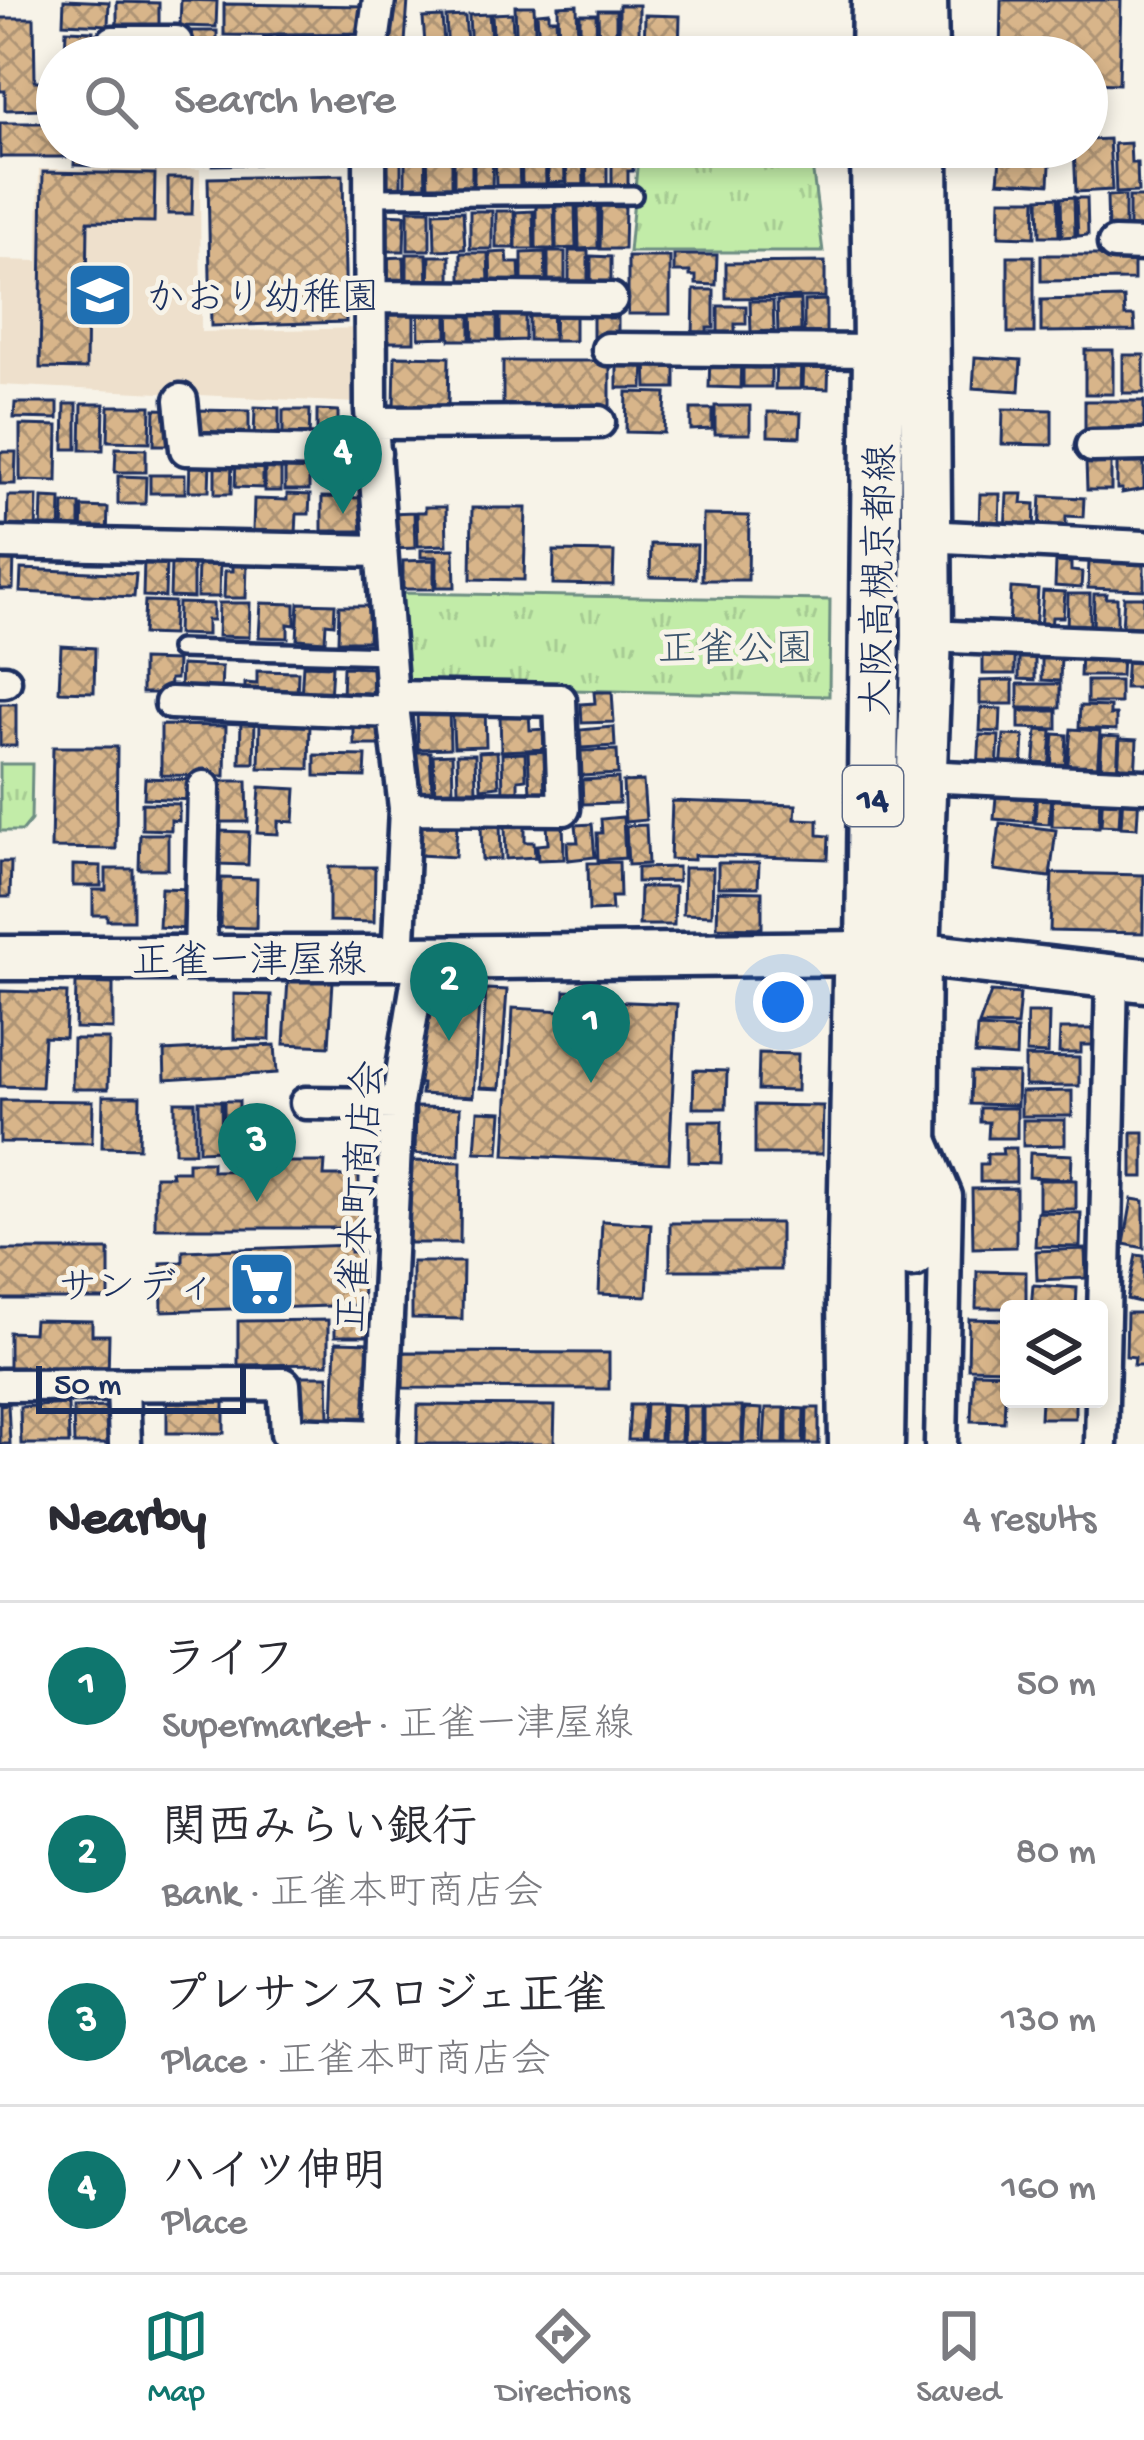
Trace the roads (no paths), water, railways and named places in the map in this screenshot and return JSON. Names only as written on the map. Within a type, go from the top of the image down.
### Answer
[{"type":"main road","points":[[877,0],[891,36]]},
{"type":"main road","points":[[907,36],[922,0]]},
{"type":"main road","name":"大阪高槻京都線","points":[[876,168],[893,953],[914,1120],[908,1444]]},
{"type":"main road","name":"大阪高槻京都線","points":[[879,1444],[879,1012],[922,776],[927,636],[923,168]]},
{"type":"main road","name":"正雀一津屋線","points":[[0,958],[893,953],[1128,979]]},
{"type":"street","points":[[374,36],[379,0]]},
{"type":"street","points":[[866,0],[887,36]]},
{"type":"street","points":[[915,36],[944,0]]},
{"type":"street","name":"正雀本町商店会","points":[[371,168],[374,438],[405,808],[399,940],[418,977],[397,1104],[381,1440]]},
{"type":"street","points":[[371,297],[611,299]]},
{"type":"street","points":[[608,349],[878,351]]},
{"type":"street","points":[[181,400],[185,448],[599,422]]},
{"type":"street","points":[[1092,446],[1144,445]]},
{"type":"street","points":[[925,536],[1144,547]]},
{"type":"street","points":[[0,543],[381,550]]},
{"type":"street","points":[[927,636],[1144,645]]},
{"type":"street","points":[[171,703],[560,700],[564,809],[405,808]]},
{"type":"street","points":[[922,776],[1144,786]]},
{"type":"street","points":[[200,958],[189,859],[204,787]]},
{"type":"street","points":[[845,1444],[849,977],[893,953]]},
{"type":"street","points":[[1101,1444],[1128,979]]},
{"type":"street","points":[[306,1103],[397,1104]]},
{"type":"street","points":[[914,1120],[946,1196],[940,1444]]},
{"type":"street","points":[[0,1385],[284,1384],[287,1433],[381,1440]]},
{"type":"street","points":[[123,1387],[124,1444]]},
{"type":"lane","points":[[372,197],[633,195]]},
{"type":"lane","points":[[179,649],[389,656]]},
{"type":"place","name":"かおり幼稚園","points":[[100,295]]},
{"type":"place","name":"ハイツ伸明","points":[[343,514]]},
{"type":"place","name":"関西みらい銀行","points":[[449,1041]]},
{"type":"place","name":"ライフ","points":[[591,1083]]},
{"type":"place","name":"プレサンスロジェ正雀","points":[[257,1202]]},
{"type":"place","name":"サンディ","points":[[262,1284]]},
{"type":"park label","name":"正雀公園","points":[[736,646]]}]
